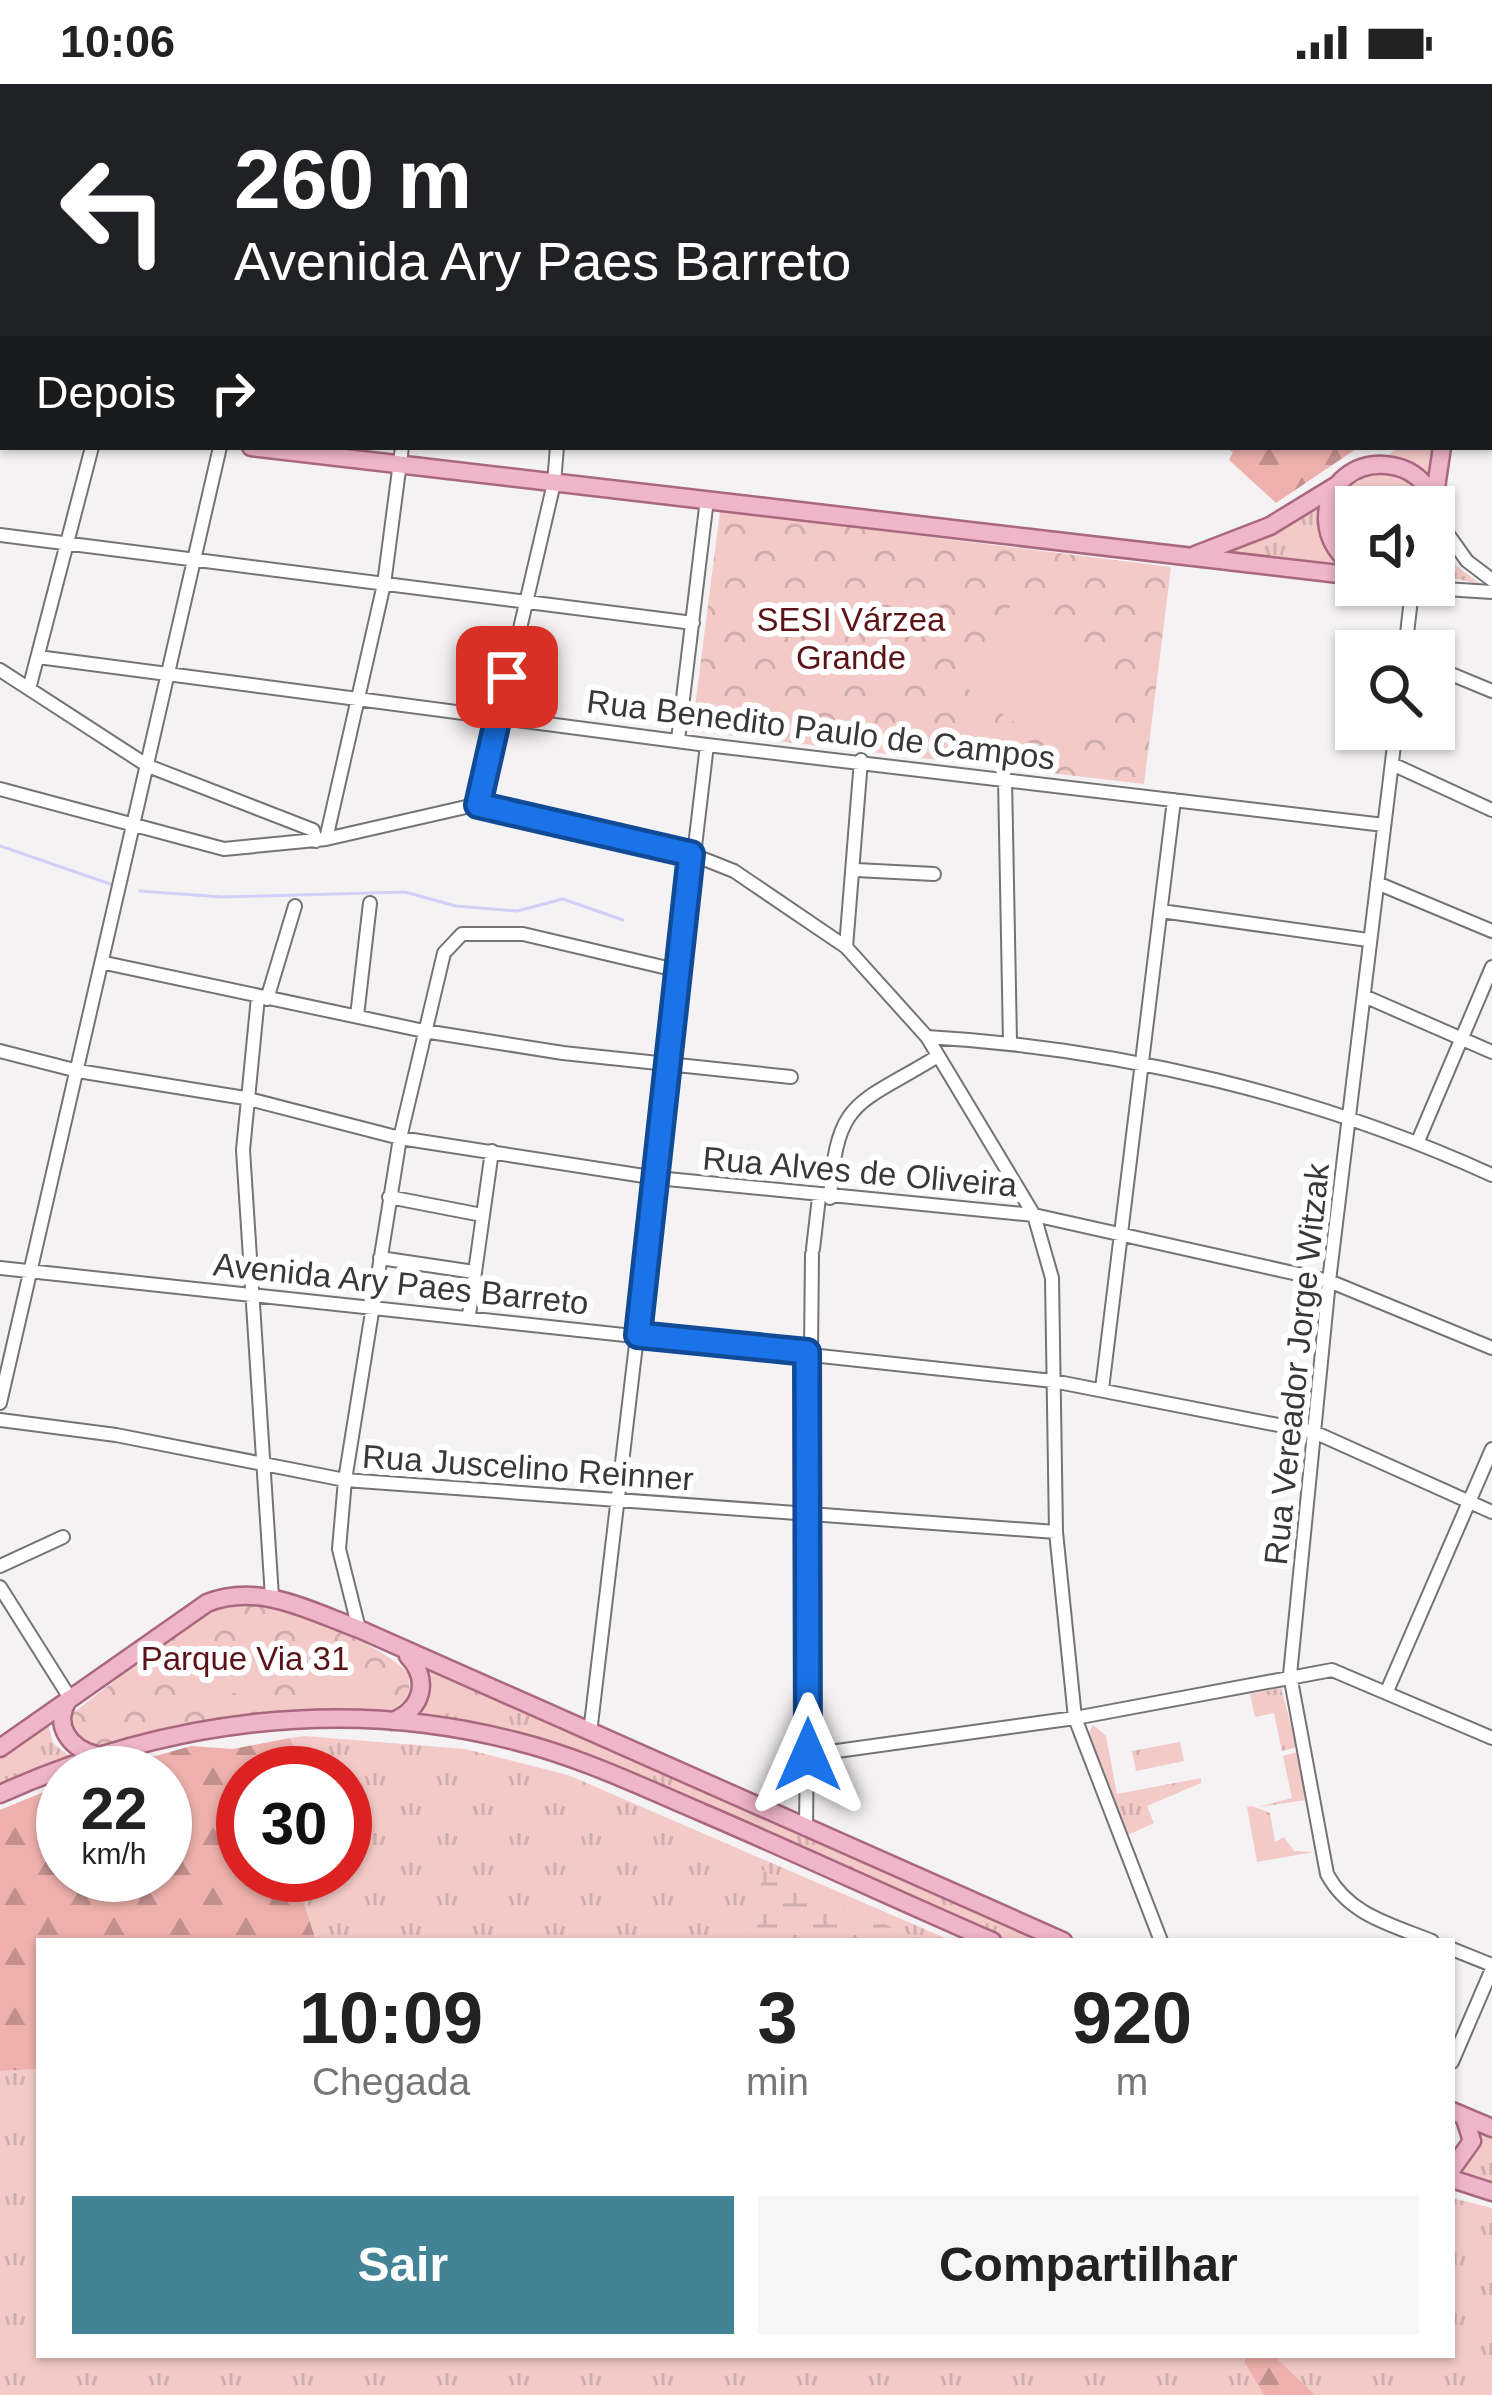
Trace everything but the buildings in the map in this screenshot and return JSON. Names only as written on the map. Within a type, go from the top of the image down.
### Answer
[{"type":"main road","points":[[301,450],[401,456],[554,483],[1335,574]]},
{"type":"main road","points":[[1180,557],[1225,548],[1340,483],[1387,450]]},
{"type":"main road","points":[[1438,486],[1442,450]]},
{"type":"main road","points":[[1369,465],[1401,467],[1416,475],[1421,486]]},
{"type":"main road","points":[[1335,490],[1330,498],[1329,533],[1335,547]]},
{"type":"main road","points":[[0,1748],[207,1604],[238,1595],[272,1597],[359,1629],[1056,1938]]},
{"type":"main road","points":[[387,1722],[410,1712],[421,1693],[418,1667],[401,1651]]},
{"type":"main road","points":[[70,1698],[62,1710],[65,1734],[76,1746]]},
{"type":"main road","points":[[139,1746],[235,1723],[387,1722],[512,1740],[588,1763],[985,1938]]},
{"type":"main road","points":[[0,1794],[36,1780]]},
{"type":"main road","points":[[1458,2114],[1492,2128]]},
{"type":"main road","points":[[1455,2167],[1472,2141],[1458,2114]]},
{"type":"main road","points":[[1455,2180],[1492,2192]]},
{"type":"street","points":[[29,689],[71,543],[91,450]]},
{"type":"street","points":[[0,1402],[34,1272],[219,450]]},
{"type":"street","points":[[478,805],[554,483],[556,450]]},
{"type":"street","points":[[321,840],[383,584],[401,456]]},
{"type":"street","points":[[678,740],[707,499]]},
{"type":"street","points":[[0,535],[693,623]]},
{"type":"street","points":[[1455,545],[1492,580]]},
{"type":"street","points":[[1455,590],[1492,592]]},
{"type":"street","name":"Rua Benedito Paulo de Campos","points":[[38,657],[707,745],[1384,825]]},
{"type":"street","points":[[0,670],[148,766],[313,830],[321,840]]},
{"type":"street","points":[[1455,676],[1492,691]]},
{"type":"street","points":[[590,1733],[657,1178],[665,1065],[707,745]]},
{"type":"street","name":"Rua Vereador Jorge Witzak","points":[[1394,750],[1329,1281],[1290,1675],[1327,1874],[1340,1898],[1356,1910],[1425,1938]]},
{"type":"street","points":[[846,946],[856,870],[861,760]]},
{"type":"street","points":[[1392,764],[1492,811]]},
{"type":"street","points":[[1005,778],[1010,1042]]},
{"type":"street","points":[[0,789],[224,849],[321,840],[478,805],[691,854],[774,894],[846,946],[926,1037],[1034,1215],[1052,1278],[1056,1532],[1075,1718],[1160,1938]]},
{"type":"street","points":[[1102,1389],[1145,1067],[1174,800]]},
{"type":"street","points":[[856,870],[934,874]]},
{"type":"street","points":[[1377,883],[1492,932]]},
{"type":"street","points":[[357,1016],[370,903]]},
{"type":"street","points":[[272,1597],[252,1295],[245,1097],[262,998],[295,906]]},
{"type":"street","points":[[1161,910],[1368,940]]},
{"type":"street","points":[[359,1629],[339,1549],[345,1480],[400,1138],[424,1031],[452,940],[462,934],[523,934],[680,971]]},
{"type":"street","points":[[105,963],[424,1031],[665,1065],[790,1077]]},
{"type":"street","points":[[1418,1141],[1492,967]]},
{"type":"street","points":[[1364,996],[1492,1052]]},
{"type":"street","points":[[926,1037],[1010,1042],[1145,1067],[1352,1116],[1492,1175]]},
{"type":"street","name":"Rua Alves de Oliveira","points":[[0,1051],[78,1071],[245,1097],[400,1138],[657,1178],[1034,1215],[1329,1281],[1492,1348]]},
{"type":"street","points":[[806,1829],[807,1352],[812,1251],[834,1146],[847,1115],[938,1056]]},
{"type":"street","points":[[469,1315],[492,1151]]},
{"type":"street","points":[[389,1198],[482,1215]]},
{"type":"street","points":[[380,1258],[474,1272]]},
{"type":"street","name":"Avenida Ary Paes Barreto","points":[[0,1268],[807,1352],[1102,1389],[1314,1432],[1492,1512]]},
{"type":"street","name":"Rua Juscelino Reinner","points":[[0,1420],[345,1480],[1056,1532]]},
{"type":"street","points":[[1387,1691],[1492,1449]]},
{"type":"street","points":[[0,1566],[63,1537]]},
{"type":"street","points":[[0,1587],[70,1698]]},
{"type":"street","points":[[808,1755],[1075,1718],[1332,1670],[1492,1738]]},
{"type":"street","points":[[1455,1950],[1492,1967],[1455,2055]]},
{"type":"green space","points":[[1229,450],[1355,450],[1276,503],[1229,460],[1233,452]]},
{"type":"green space","points":[[1395,450],[1435,450],[1429,486],[1383,459]]},
{"type":"green space","points":[[1382,473],[1413,486],[1352,486]]},
{"type":"green space","points":[[1324,498],[1323,540],[1335,556],[1335,569],[1228,554]]},
{"type":"green space","name":"SESI Várzea Grande","points":[[720,511],[1171,567],[1144,784],[692,731]]},
{"type":"green space","points":[[1455,563],[1456,565],[1480,584],[1455,579]]},
{"type":"green space","points":[[1016,598],[1127,679],[1067,761],[956,680]]},
{"type":"green space","name":"Parque Via 31","points":[[233,1602],[253,1605],[351,1636],[409,1674],[410,1698],[389,1712],[274,1713],[185,1725],[105,1746],[79,1745],[69,1716],[205,1611]]},
{"type":"green space","points":[[253,1648],[257,1691],[182,1698],[177,1656]]},
{"type":"green space","points":[[427,1670],[1039,1938],[1001,1938],[644,1781],[412,1718],[429,1693]]},
{"type":"green space","points":[[317,1672],[364,1674],[364,1696],[315,1695]]},
{"type":"green space","points":[[1281,1688],[1297,1747],[1282,1751],[1274,1713],[1255,1717],[1250,1694]]},
{"type":"green space","points":[[48,1724],[57,1746],[36,1746],[36,1769],[0,1784],[0,1758]]},
{"type":"green space","points":[[1093,1725],[1106,1736],[1117,1794],[1201,1778],[1201,1783],[1147,1806],[1154,1823],[1128,1835],[1089,1733]]},
{"type":"green space","points":[[304,1736],[465,1749],[568,1775],[945,1938],[916,1938],[763,1871],[758,1924],[750,1938],[315,1938],[304,1902],[372,1902],[372,1746],[293,1746],[290,1738]]},
{"type":"green space","points":[[290,1738],[293,1746],[249,1746]]},
{"type":"green space","points":[[1180,1742],[1184,1761],[1136,1771],[1132,1751]]},
{"type":"green space","points":[[192,1746],[216,1748],[216,1902],[304,1902],[315,1938],[36,1938],[36,2069],[0,2071],[0,1810],[36,1795],[36,1902],[192,1902]]},
{"type":"green space","points":[[1298,1752],[1307,1800],[1258,1807],[1292,1798],[1283,1756]]},
{"type":"green space","points":[[1247,1807],[1270,1813],[1275,1842],[1284,1837],[1294,1851],[1314,1852],[1257,1862]]},
{"type":"green space","points":[[762,1870],[916,1938],[750,1938],[758,1924]]},
{"type":"green space","points":[[36,2069],[36,2358],[1246,2358],[1244,2362],[1264,2395],[0,2395],[0,2071]]},
{"type":"green space","points":[[1477,2130],[1492,2137],[1492,2183],[1463,2171],[1477,2149]]},
{"type":"green space","points":[[1455,2199],[1492,2208],[1492,2395],[1315,2395],[1275,2358],[1455,2358]]},
{"type":"green space","points":[[1246,2358],[1276,2358],[1315,2395],[1264,2395],[1244,2362]]},
{"type":"waterway","points":[[0,846],[116,886]]},
{"type":"waterway","points":[[140,891],[222,897],[405,892],[456,906],[517,911],[563,899],[623,920]]},
{"type":"route","points":[[507,677],[478,805],[691,854],[638,1335],[807,1352],[808,1755]]}]
